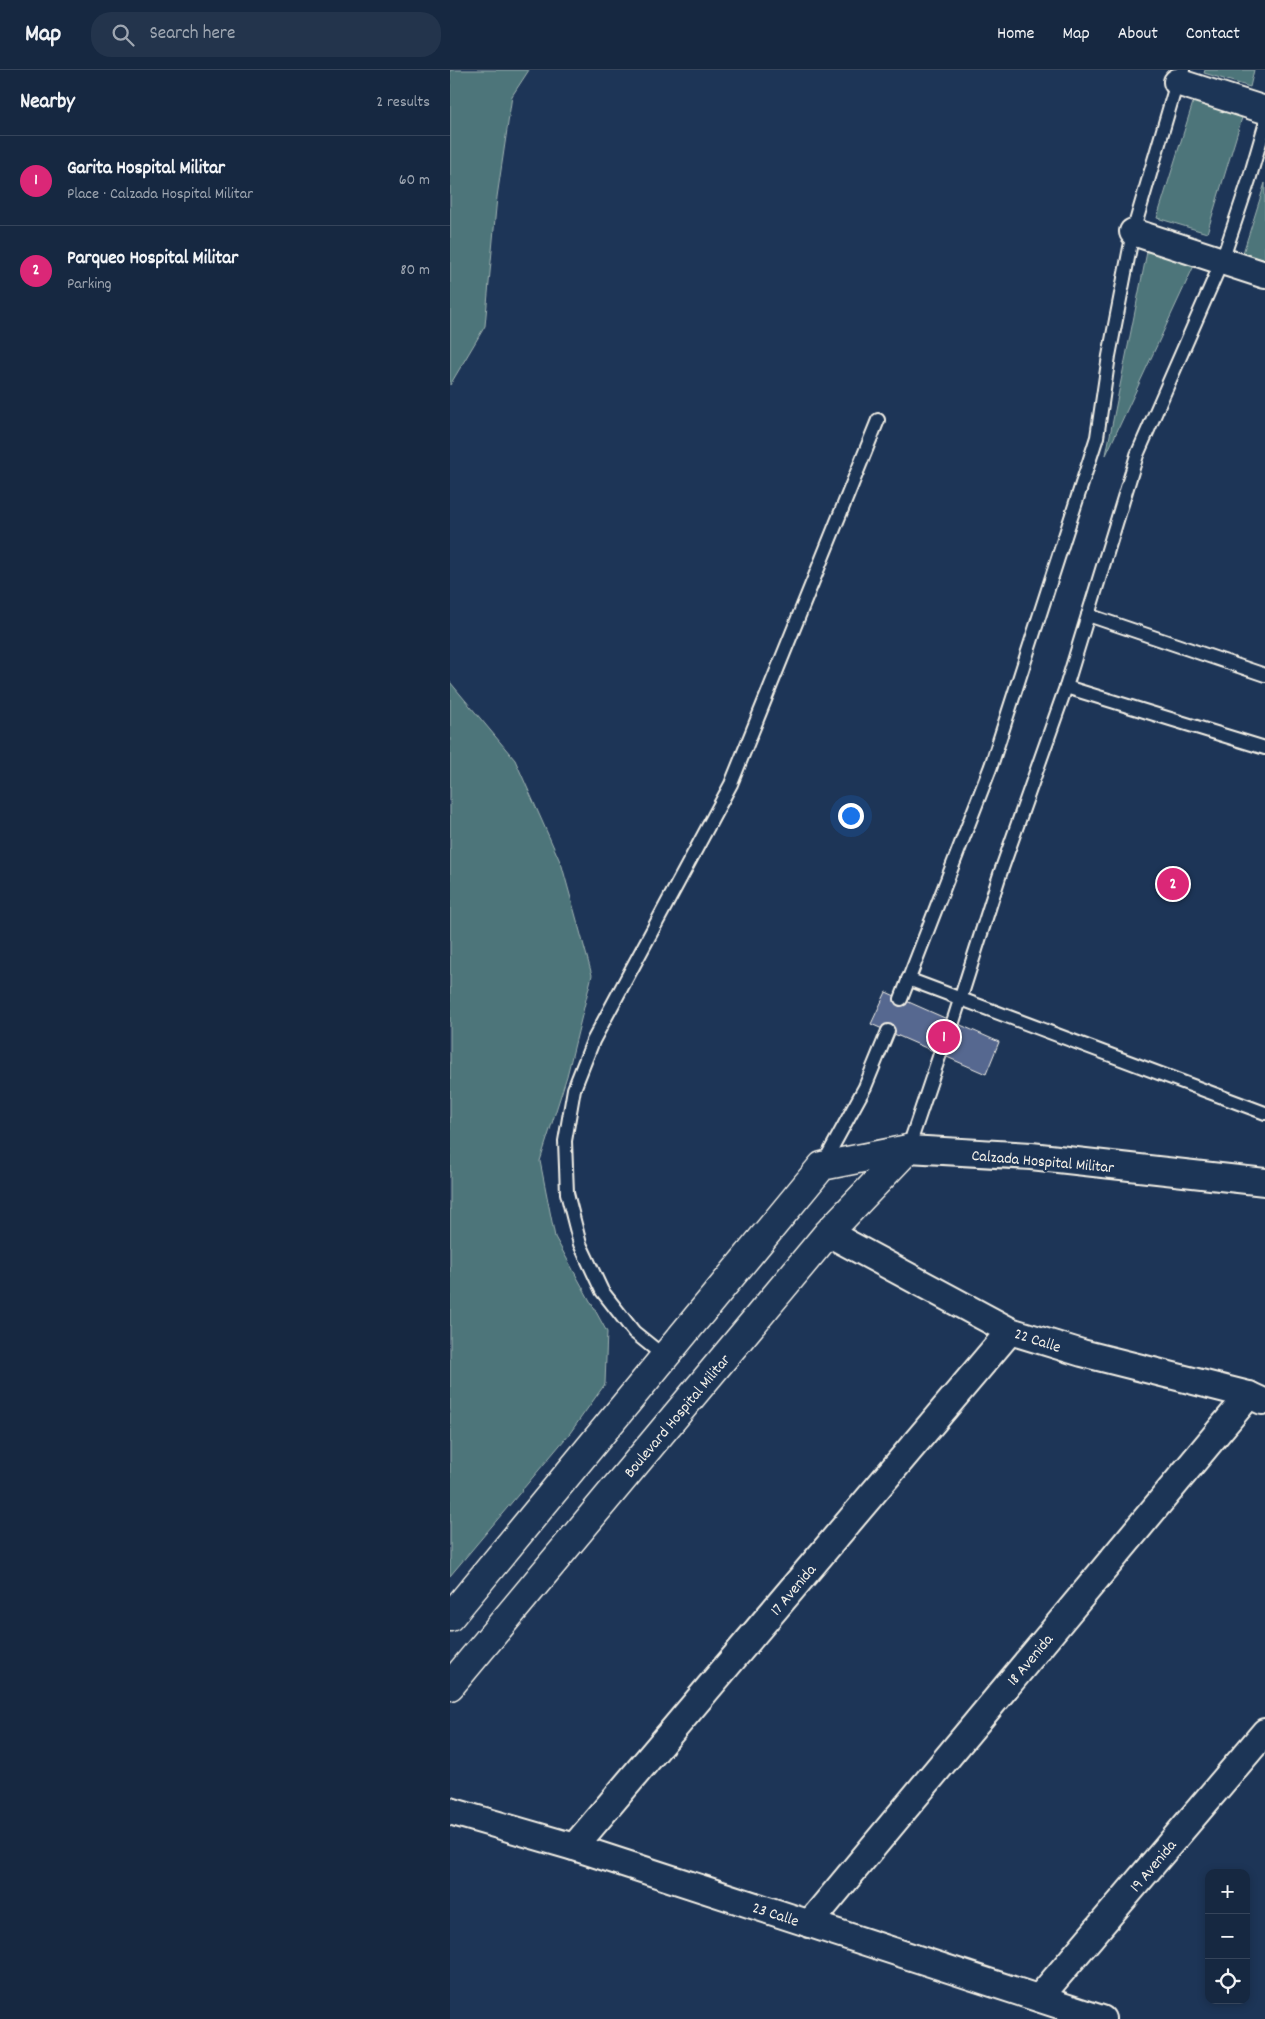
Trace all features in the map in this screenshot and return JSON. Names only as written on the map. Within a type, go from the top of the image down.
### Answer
[{"type":"main road","name":"Calzada Hospital Militar","points":[[822,1166],[908,1149]]},
{"type":"main road","name":"Boulevard Hospital Militar","points":[[450,1686],[828,1233],[908,1149]]},
{"type":"main road","points":[[450,1617],[822,1166]]},
{"type":"street","points":[[1180,76],[1265,110]]},
{"type":"street","points":[[1133,232],[1265,275]]},
{"type":"street","name":"Calzada Hospital Militar","points":[[908,1149],[1031,1156],[1265,1182]]},
{"type":"street","name":"22 Calle","points":[[828,1233],[1010,1331],[1082,1354],[1257,1399]]},
{"type":"street","name":"17 Avenida","points":[[574,1847],[1010,1331]]},
{"type":"street","name":"18 Avenida","points":[[809,1924],[1257,1399]]},
{"type":"street","name":"19 Avenida","points":[[1038,1998],[1265,1732]]},
{"type":"street","name":"23 Calle","points":[[450,1811],[574,1847],[1102,2019]]},
{"type":"lane","points":[[900,999],[991,766],[1097,437],[1109,356],[1133,232],[1180,76]]},
{"type":"lane","points":[[953,1022],[997,882],[1066,687],[1137,455],[1222,261],[1265,125]]},
{"type":"lane","points":[[665,1357],[634,1332],[602,1291],[580,1244],[566,1184],[565,1141],[574,1089],[593,1040],[732,784],[878,420]]},
{"type":"lane","points":[[1088,615],[1265,674]]},
{"type":"lane","points":[[1066,687],[1265,748]]},
{"type":"lane","points":[[908,978],[1265,1113]]},
{"type":"lane","points":[[822,1166],[865,1087],[888,1031]]},
{"type":"lane","points":[[908,1149],[940,1054]]},
{"type":"green space","points":[[450,70],[529,70],[512,96],[497,197],[485,326],[450,385]]},
{"type":"green space","points":[[1205,70],[1254,70],[1250,87],[1204,73]]},
{"type":"green space","points":[[1195,96],[1244,111],[1207,233],[1157,218]]},
{"type":"green space","points":[[1265,183],[1265,260],[1243,253]]},
{"type":"green space","points":[[1149,242],[1198,257],[1106,455]]},
{"type":"green space","points":[[450,682],[515,760],[562,866],[592,975],[567,1076],[540,1161],[555,1237],[607,1332],[605,1384],[570,1433],[450,1576]]},
{"type":"building","points":[[886,992],[999,1042],[986,1074],[871,1024]]},
{"type":"place","name":"Parqueo Hospital Militar","points":[[1173,884]]},
{"type":"place","name":"Garita Hospital Militar","points":[[944,1037]]}]
